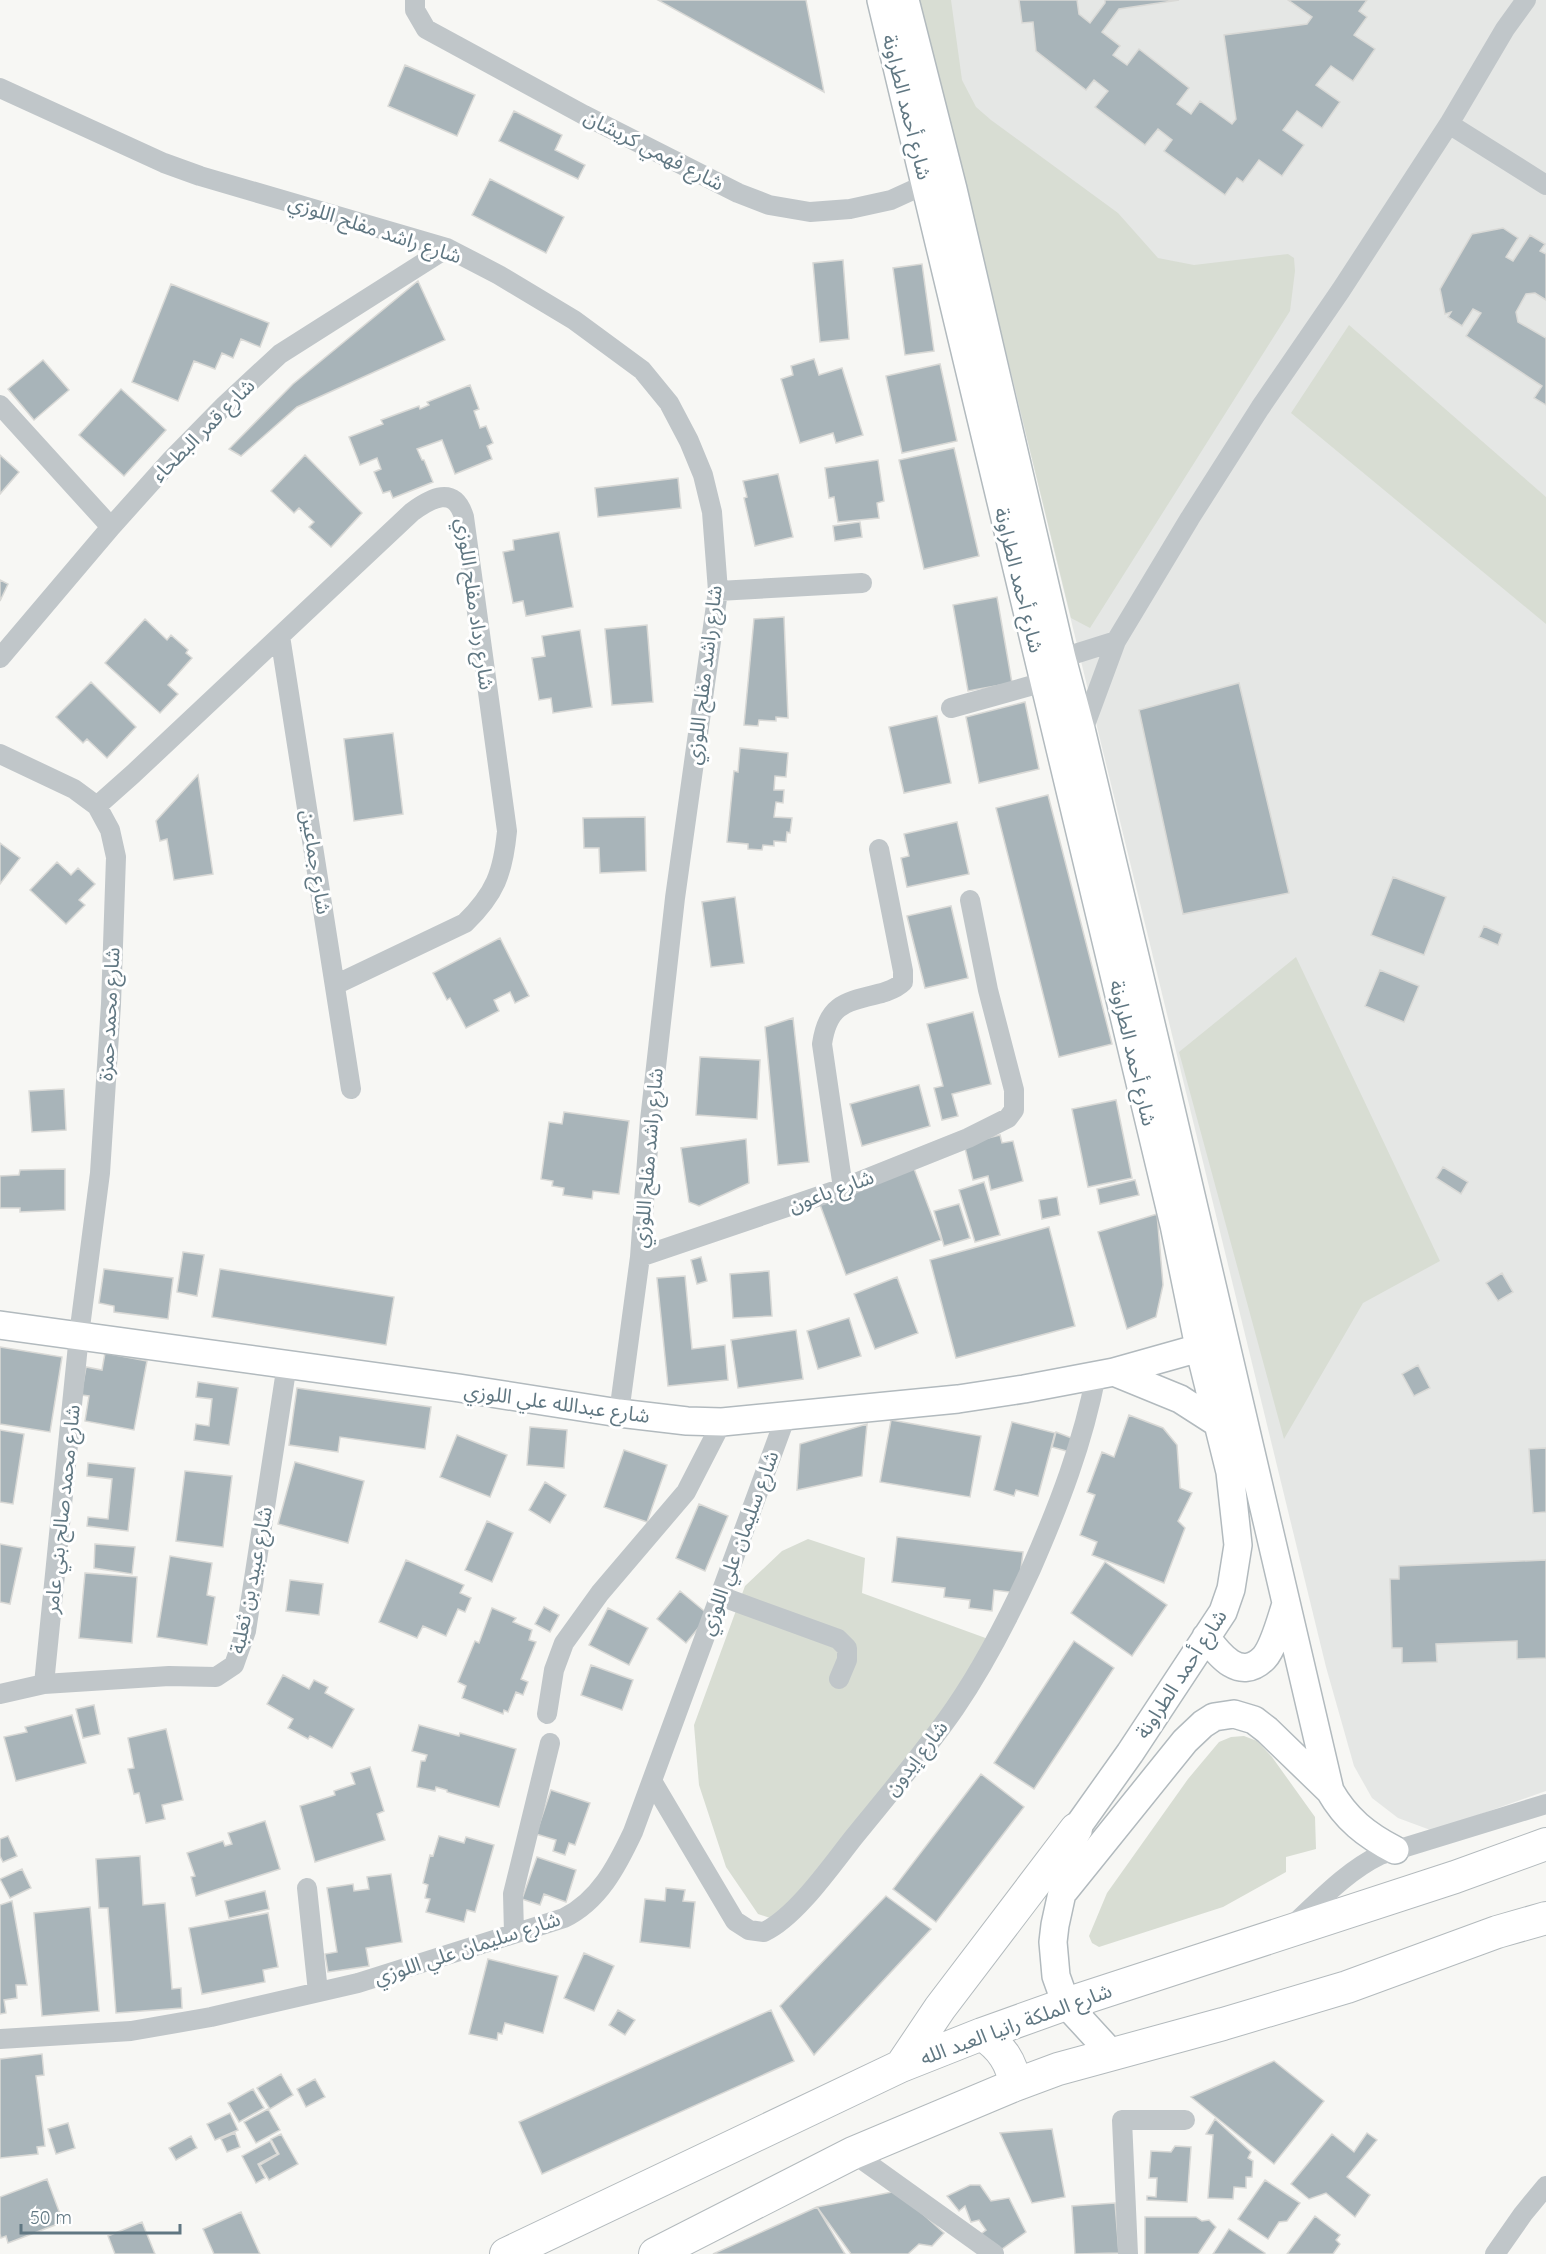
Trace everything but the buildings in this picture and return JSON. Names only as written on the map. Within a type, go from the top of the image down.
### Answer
[{"type":"main road","points":[[901,2066],[940,2008],[1076,1829]]},
{"type":"main road","name":"شارع الملكة رانيا العبد الله","points":[[506,2254],[901,2066],[982,2034],[1546,1845]]},
{"type":"main road","points":[[655,2254],[853,2153],[1015,2085],[1058,2069],[1347,1987],[1497,1932],[1546,1917]]},
{"type":"main road","points":[[982,2034],[1003,2052],[1010,2064],[1015,2085]]},
{"type":"street","name":"شارع فهمي كريشان","points":[[415,0],[415,10],[426,29],[584,115],[738,193],[769,205],[810,212],[850,209],[891,200],[926,184]]},
{"type":"street","name":"شارع أحمد الطراونة","points":[[880,0],[1181,1253],[1199,1347],[1230,1472],[1238,1545],[1231,1589],[1226,1604],[1130,1753],[1076,1829],[1054,1926],[1053,1956],[1056,1976],[1066,2004],[1112,2054]]},
{"type":"street","name":"شارع أحمد الطراونة","points":[[905,0],[954,189],[1062,658],[1082,733],[1226,1341],[1330,1791],[1341,1810],[1357,1825],[1395,1850]]},
{"type":"street","points":[[1082,733],[1116,641],[1260,408],[1341,290],[1449,124],[1505,29],[1526,0]]},
{"type":"street","name":"شارع راشد مفلح اللوزي","points":[[0,88],[182,169],[447,248],[499,275],[574,320],[642,370],[669,403],[689,441],[703,475],[712,512],[718,591],[673,920],[650,1120],[640,1257],[619,1413]]},
{"type":"street","points":[[1449,124],[1546,185]]},
{"type":"street","name":"شارع قمر البطحاء","points":[[0,658],[111,527],[210,420],[280,354],[447,248]]},
{"type":"street","points":[[0,405],[111,527]]},
{"type":"street","name":"شارع رداد مفلح اللوزي","points":[[96,806],[412,512],[430,499],[443,496],[458,504],[464,517],[507,831],[504,862],[498,879],[488,896],[465,924],[335,985]]},
{"type":"street","points":[[718,591],[862,583]]},
{"type":"street","name":"شارع جماعين","points":[[280,636],[351,1089]]},
{"type":"street","points":[[1062,658],[1116,641]]},
{"type":"street","points":[[951,708],[1044,682]]},
{"type":"street","name":"شارع محمد حمزة","points":[[0,754],[74,789],[96,806],[110,830],[116,857],[111,1004],[100,1173],[79,1335]]},
{"type":"street","points":[[843,1188],[822,1044],[823,1036],[829,1020],[838,1007],[894,989],[903,982],[879,849]]},
{"type":"street","name":"شارع باعون","points":[[640,1257],[843,1188],[999,1124],[1008,1118],[1014,1110],[1014,1090],[988,990],[970,900]]},
{"type":"street","name":"شارع عبدالله علي اللوزي","points":[[0,1325],[619,1413],[687,1421],[722,1422],[958,1399],[1105,1373],[1226,1341]]},
{"type":"street","name":"شارع محمد صالح بني عامر","points":[[44,1684],[79,1335]]},
{"type":"street","name":"شارع عبيد بن ثعلبة","points":[[0,1694],[44,1684],[169,1676],[216,1677],[234,1665],[246,1631],[287,1364]]},
{"type":"street","points":[[1105,1373],[1180,1399],[1219,1424]]},
{"type":"street","name":"شارع إيدون","points":[[652,1781],[735,1922],[749,1930],[764,1932],[785,1919],[910,1768],[977,1674],[1006,1622],[1058,1510],[1105,1373]]},
{"type":"street","name":"شارع سليمان علي اللوزي","points":[[0,2039],[130,2031],[211,2017],[358,1983],[564,1918],[582,1907],[594,1896],[624,1852],[633,1832],[786,1416]]},
{"type":"street","points":[[547,1714],[554,1670],[564,1643],[600,1593],[686,1492],[722,1422]]},
{"type":"street","points":[[720,1596],[838,1639],[847,1648],[847,1660],[839,1679]]},
{"type":"street","points":[[1206,1637],[1220,1656],[1232,1665],[1241,1667],[1252,1665],[1263,1658],[1269,1648],[1286,1604]]},
{"type":"street","points":[[1061,1895],[1185,1741],[1214,1717],[1234,1714],[1254,1720],[1330,1791]]},
{"type":"street","points":[[514,1934],[513,1894],[549,1743]]},
{"type":"street","points":[[1285,1933],[1324,1896],[1367,1861],[1395,1850],[1546,1804]]},
{"type":"street","points":[[307,1888],[318,1992]]},
{"type":"street","points":[[1128,2254],[1122,2120],[1185,2121]]},
{"type":"street","points":[[853,2153],[994,2254]]},
{"type":"street","points":[[1495,2254],[1546,2186]]},
{"type":"shaded area","points":[[920,0],[1546,0],[1546,1791],[1433,1831],[1398,1818],[1372,1798],[1354,1766],[1326,1667]]},
{"type":"shaded area","points":[[920,0],[951,0],[962,80],[976,107],[1118,213],[1158,258],[1194,265],[1288,254],[1294,258],[1295,271],[1290,311],[1090,628],[1071,618]]},
{"type":"shaded area","points":[[1349,325],[1546,497],[1546,624],[1291,413]]},
{"type":"shaded area","points":[[1296,957],[1440,1261],[1363,1303],[1284,1439],[1179,1052]]},
{"type":"shaded area","points":[[808,1539],[865,1558],[862,1593],[991,1640],[954,1704],[783,1911],[773,1919],[758,1914],[726,1867],[699,1785],[694,1725],[745,1586],[782,1551]]},
{"type":"shaded area","points":[[1244,1736],[1257,1741],[1272,1757],[1315,1817],[1316,1849],[1286,1857],[1286,1872],[1223,1907],[1099,1947],[1092,1943],[1089,1936],[1107,1893],[1188,1779],[1219,1742],[1231,1737]]}]
